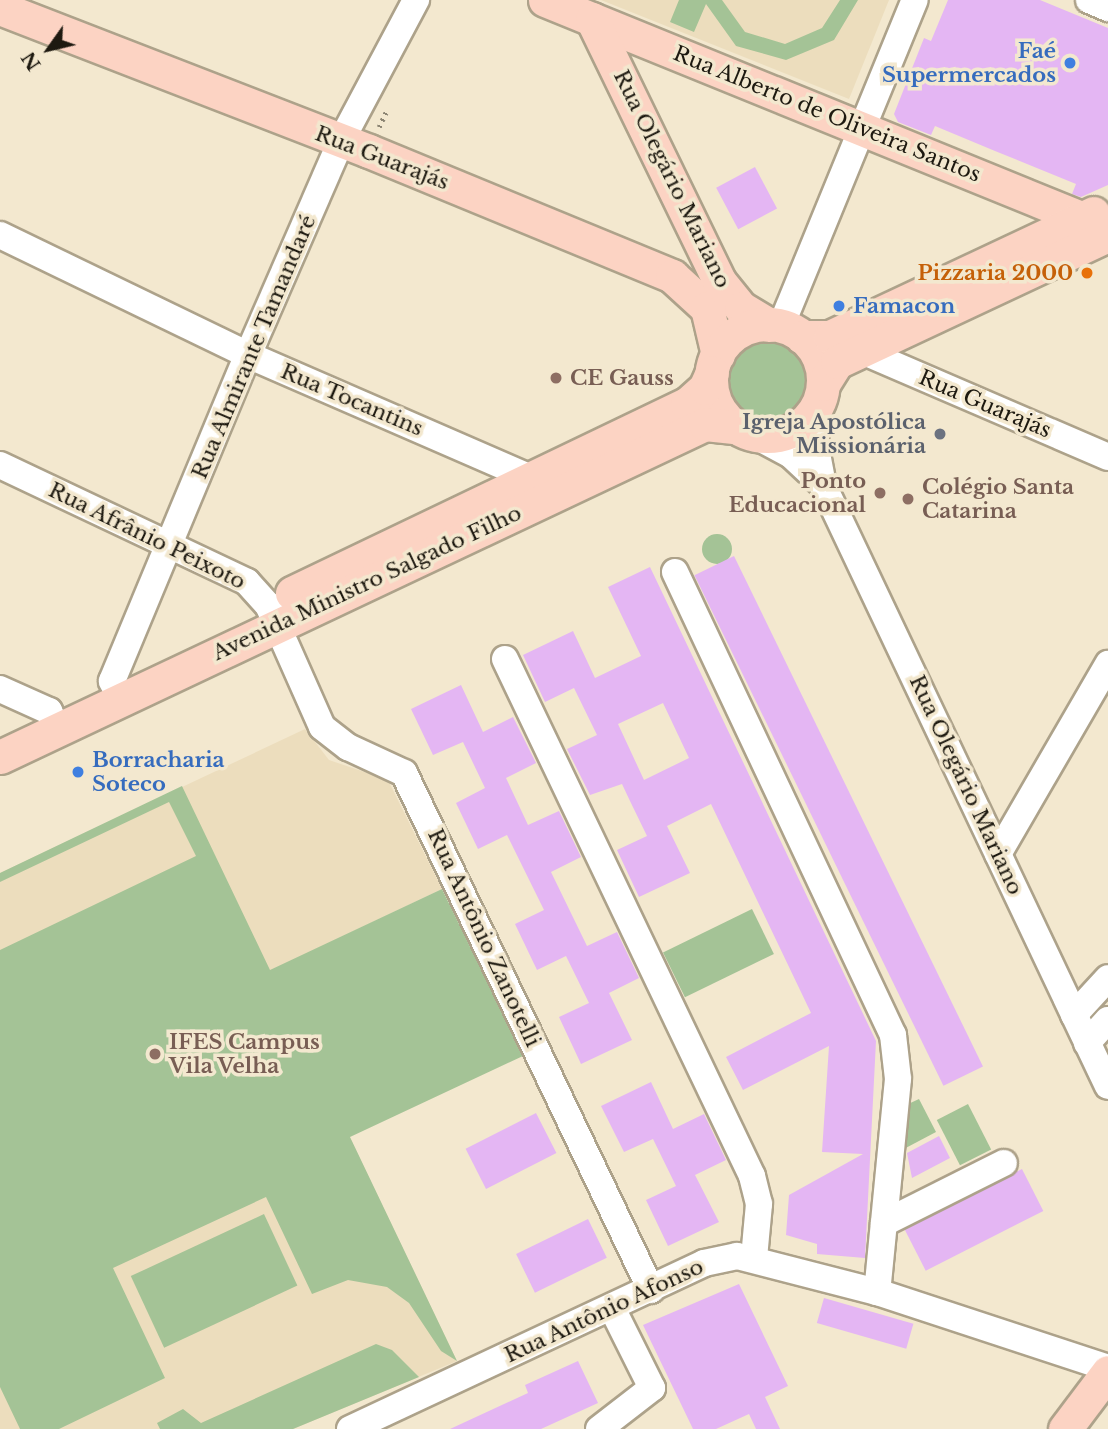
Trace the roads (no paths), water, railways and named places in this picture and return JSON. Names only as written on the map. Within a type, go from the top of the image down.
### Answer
[{"type":"main road","name":"Rua Alberto de Oliveira Santos","points":[[545,0],[1101,222]]},
{"type":"main road","name":"Rua Guarajás","points":[[0,8],[341,141],[660,271],[686,284],[703,302],[714,323],[715,363]]},
{"type":"main road","name":"Rua Olegário Mariano","points":[[592,19],[729,295],[784,329]]},
{"type":"main road","points":[[1101,222],[833,366],[821,393],[796,428],[770,436],[744,430],[715,398],[715,363],[743,330],[784,329],[830,337],[1101,222]]},
{"type":"main road","points":[[660,271],[686,264],[700,241]]},
{"type":"main road","points":[[784,329],[818,358],[821,393]]},
{"type":"main road","name":"Avenida Ministro Salgado Filho","points":[[0,757],[53,720],[538,488],[687,404],[705,388],[715,363]]},
{"type":"main road","name":"Avenida Ministro Salgado Filho","points":[[538,488],[705,424],[744,430]]},
{"type":"main road","name":"Avenida Ministro Salgado Filho","points":[[0,734],[53,720]]},
{"type":"main road","points":[[1065,1429],[1108,1370]]},
{"type":"street","name":"Rua Almirante Tamandaré","points":[[117,690],[248,355],[341,141],[416,0]]},
{"type":"street","points":[[784,329],[915,0]]},
{"type":"street","points":[[1089,0],[1108,8]]},
{"type":"street","name":"Rua Tocantins","points":[[0,235],[248,355],[538,488]]},
{"type":"street","name":"Rua Guarajás","points":[[862,351],[1108,457]]},
{"type":"street","name":"Rua Olegário Mariano","points":[[821,393],[816,443],[823,485],[1108,1086]]},
{"type":"street","name":"Rua Olegário Mariano","points":[[744,430],[791,455],[823,485]]},
{"type":"street","name":"Rua Afrânio Peixoto","points":[[0,465],[172,544],[247,582],[272,615]]},
{"type":"street","points":[[675,572],[893,1035],[898,1079],[877,1292]]},
{"type":"street","name":"Rua Antônio Zanotelli","points":[[272,615],[322,726],[348,747],[394,765],[411,784],[651,1290]]},
{"type":"street","points":[[505,659],[752,1176],[759,1204],[754,1258]]},
{"type":"street","points":[[998,854],[1108,664]]},
{"type":"street","points":[[0,689],[53,720]]},
{"type":"street","points":[[1074,1015],[1108,978]]},
{"type":"street","points":[[1087,1043],[1108,1020]]},
{"type":"street","points":[[884,1223],[1004,1163]]},
{"type":"street","name":"Rua Antônio Afonso","points":[[350,1429],[704,1263],[754,1258],[877,1292],[1108,1370]]},
{"type":"street","points":[[599,1429],[652,1388],[612,1308]]},
{"type":"place","name":"Faé Supermercados","points":[[1070,63]]},
{"type":"place","name":"Pizzaria 2000","points":[[1087,273]]},
{"type":"place","name":"Famacon","points":[[839,306]]},
{"type":"place","name":"CE Gauss","points":[[556,378]]},
{"type":"place","name":"Igreja Apostólica Missionária","points":[[940,434]]},
{"type":"place","name":"Ponto Educacional","points":[[880,493]]},
{"type":"place","name":"Colégio Santa Catarina","points":[[908,499]]},
{"type":"place","name":"Borracharia Soteco","points":[[78,772]]},
{"type":"place","name":"IFES Campus Vila Velha","points":[[155,1054]]}]
